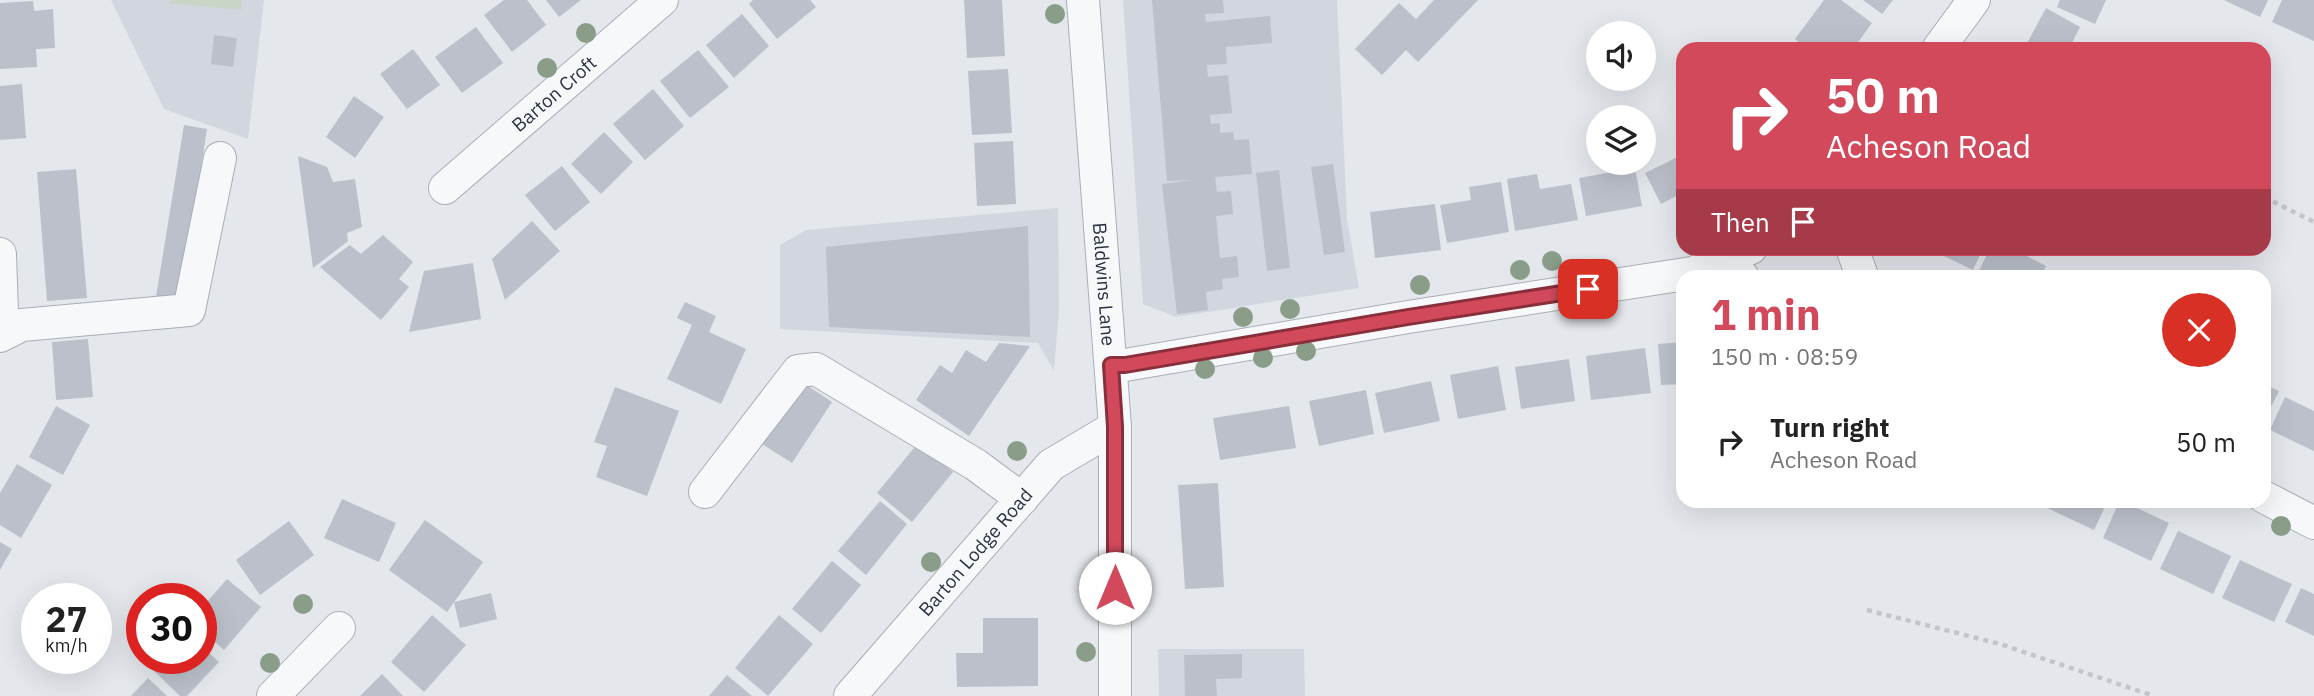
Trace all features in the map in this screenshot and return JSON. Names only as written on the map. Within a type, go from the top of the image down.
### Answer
[{"type":"street","name":"Barton Croft","points":[[445,188],[662,0]]},
{"type":"street","name":"Baldwins Lane","points":[[1083,0],[1115,427],[1115,696]]},
{"type":"street","points":[[1943,42],[1974,0]]},
{"type":"street","points":[[0,336],[22,325],[190,310],[220,158]]},
{"type":"street","points":[[0,254],[0,319]]},
{"type":"street","points":[[1701,270],[1733,256]]},
{"type":"street","points":[[1111,365],[1125,365],[1408,317],[1676,276]]},
{"type":"street","points":[[705,492],[798,371],[816,369],[976,465],[1022,499]]},
{"type":"street","name":"Barton Lodge Road","points":[[850,696],[1051,465],[1115,427]]},
{"type":"street","points":[[2271,501],[2314,523]]},
{"type":"street","points":[[274,696],[339,628]]},
{"type":"path","points":[[2271,200],[2314,222]]},
{"type":"path","points":[[1867,610],[2000,645],[2154,696]]},
{"type":"shaded area","points":[[111,0],[264,0],[248,139],[164,109]]},
{"type":"shaded area","points":[[1123,0],[1337,0],[1347,219],[1359,288],[1176,317],[1143,304]]},
{"type":"shaded area","points":[[1058,208],[1059,309],[1054,371],[1038,343],[780,329],[780,245],[806,230]]},
{"type":"shaded area","points":[[1158,649],[1304,649],[1305,696],[1159,696]]},
{"type":"green space","points":[[170,0],[242,0],[242,10],[169,3]]},
{"type":"building","points":[[504,0],[527,0],[546,25],[512,52],[484,15]]},
{"type":"building","points":[[546,0],[581,0],[559,17]]},
{"type":"building","points":[[753,0],[810,0],[816,7],[777,39],[749,4]]},
{"type":"building","points":[[964,0],[1002,0],[1005,56],[967,58]]},
{"type":"building","points":[[1152,0],[1223,0],[1224,13],[1205,14],[1206,22],[1270,16],[1272,43],[1226,47],[1227,64],[1207,65],[1208,77],[1228,75],[1232,113],[1210,115],[1211,124],[1220,123],[1220,133],[1233,132],[1234,140],[1249,139],[1252,174],[1215,177],[1217,192],[1231,191],[1233,214],[1216,216],[1220,258],[1237,256],[1239,277],[1222,279],[1223,289],[1206,292],[1208,310],[1177,314],[1162,184],[1192,180],[1167,181]]},
{"type":"building","points":[[1434,0],[1478,0],[1418,62],[1406,50],[1382,75],[1355,49],[1399,3],[1416,19]]},
{"type":"building","points":[[1824,0],[1841,0],[1872,23],[1858,42],[1799,42],[1795,39]]},
{"type":"building","points":[[1863,0],[1893,0],[1882,14]]},
{"type":"building","points":[[2060,0],[2106,0],[2095,24],[2057,7]]},
{"type":"building","points":[[2224,0],[2268,0],[2260,17]]},
{"type":"building","points":[[2282,0],[2314,0],[2314,41],[2272,22]]},
{"type":"building","points":[[33,1],[34,11],[53,9],[55,48],[36,49],[37,67],[0,69],[0,3]]},
{"type":"building","points":[[2046,8],[2080,27],[2072,42],[2028,42]]},
{"type":"building","points":[[742,14],[769,46],[734,78],[706,45]]},
{"type":"building","points":[[476,27],[503,63],[462,93],[435,57]]},
{"type":"building","points":[[214,35],[237,38],[233,67],[211,64]]},
{"type":"building","points":[[413,49],[440,85],[407,109],[380,74]]},
{"type":"building","points":[[698,50],[729,87],[690,118],[660,81]]},
{"type":"building","points":[[1008,69],[1012,133],[972,135],[968,71]]},
{"type":"building","points":[[22,84],[26,138],[0,140],[0,86]]},
{"type":"building","points":[[653,89],[684,126],[645,160],[613,124]]},
{"type":"building","points":[[354,96],[384,117],[355,158],[326,137]]},
{"type":"building","points":[[184,125],[207,129],[180,301],[156,297]]},
{"type":"building","points":[[604,132],[633,162],[601,194],[571,164]]},
{"type":"building","points":[[1013,141],[1016,204],[977,206],[974,143]]},
{"type":"building","points":[[298,156],[327,167],[333,182],[355,179],[362,227],[347,233],[348,241],[313,268]]},
{"type":"building","points":[[1676,158],[1676,196],[1661,204],[1646,175],[1656,175],[1656,168]]},
{"type":"building","points":[[1333,164],[1345,252],[1324,255],[1311,167]]},
{"type":"building","points":[[562,166],[590,202],[555,231],[525,195]]},
{"type":"building","points":[[76,169],[87,298],[47,301],[37,172]]},
{"type":"building","points":[[1279,170],[1290,268],[1267,271],[1256,173]]},
{"type":"building","points":[[1537,174],[1540,189],[1571,184],[1578,220],[1515,231],[1507,179]]},
{"type":"building","points":[[1596,175],[1636,175],[1642,206],[1586,216],[1579,178]]},
{"type":"building","points":[[1501,182],[1509,232],[1447,243],[1440,205],[1471,200],[1469,187]]},
{"type":"building","points":[[1435,204],[1441,250],[1375,258],[1370,212]]},
{"type":"building","points":[[532,221],[560,251],[505,300],[492,259]]},
{"type":"building","points":[[1028,226],[1030,337],[829,327],[826,247]]},
{"type":"building","points":[[383,235],[413,262],[399,279],[409,287],[381,320],[320,267],[350,245],[361,254]]},
{"type":"building","points":[[1944,256],[1979,256],[1973,270]]},
{"type":"building","points":[[1986,256],[2027,256],[2046,266],[2044,270],[1979,270]]},
{"type":"building","points":[[473,263],[481,319],[409,332],[424,271]]},
{"type":"building","points":[[685,302],[716,316],[709,332],[746,349],[721,404],[667,379],[692,325],[677,318]]},
{"type":"building","points":[[88,339],[93,397],[56,400],[52,342]]},
{"type":"building","points":[[999,343],[1030,346],[969,436],[916,400],[940,365],[952,373],[966,350],[986,362]]},
{"type":"building","points":[[1676,343],[1676,384],[1661,385],[1658,344]]},
{"type":"building","points":[[1645,348],[1651,393],[1591,400],[1586,356]]},
{"type":"building","points":[[1569,359],[1575,401],[1521,409],[1515,367]]},
{"type":"building","points":[[1498,366],[1506,410],[1458,419],[1450,375]]},
{"type":"building","points":[[1431,381],[1440,421],[1384,433],[1375,393]]},
{"type":"building","points":[[802,382],[832,402],[792,463],[762,444]]},
{"type":"building","points":[[615,387],[679,411],[647,496],[596,477],[607,446],[594,442]]},
{"type":"building","points":[[2271,387],[2279,391],[2271,407]]},
{"type":"building","points":[[1366,390],[1374,434],[1319,446],[1309,401]]},
{"type":"building","points":[[2285,397],[2314,411],[2314,451],[2271,430]]},
{"type":"building","points":[[56,406],[90,425],[63,475],[29,457]]},
{"type":"building","points":[[1289,406],[1296,448],[1220,460],[1213,418]]},
{"type":"building","points":[[918,443],[953,472],[912,522],[877,493]]},
{"type":"building","points":[[17,464],[52,485],[21,538],[0,525],[0,493]]},
{"type":"building","points":[[1218,483],[1224,587],[1185,589],[1178,485]]},
{"type":"building","points":[[342,499],[396,523],[379,562],[324,538]]},
{"type":"building","points":[[880,501],[907,524],[866,575],[838,551]]},
{"type":"building","points":[[2047,508],[2104,508],[2094,530]]},
{"type":"building","points":[[2116,508],[2137,508],[2169,523],[2151,561],[2103,538]]},
{"type":"building","points":[[425,520],[483,562],[447,612],[389,570]]},
{"type":"building","points":[[289,521],[314,555],[260,595],[236,560]]},
{"type":"building","points":[[2178,531],[2231,556],[2213,594],[2160,569]]},
{"type":"building","points":[[0,542],[12,549],[0,570]]},
{"type":"building","points":[[2240,560],[2292,584],[2274,622],[2222,598]]},
{"type":"building","points":[[832,561],[861,585],[821,633],[792,609]]},
{"type":"building","points":[[227,579],[261,607],[224,650],[217,644],[217,591]]},
{"type":"building","points":[[2301,588],[2314,594],[2314,636],[2285,622]]},
{"type":"building","points":[[491,593],[497,619],[460,628],[454,602]]},
{"type":"building","points":[[432,615],[466,645],[424,692],[391,662]]},
{"type":"building","points":[[779,615],[813,644],[768,696],[735,668]]},
{"type":"building","points":[[983,618],[1038,618],[1038,686],[957,687],[956,653],[983,653]]},
{"type":"building","points":[[1242,654],[1242,678],[1216,679],[1217,696],[1185,696],[1184,655]]},
{"type":"building","points":[[157,674],[208,674],[187,696],[180,696]]},
{"type":"building","points":[[382,674],[403,696],[360,696]]},
{"type":"building","points":[[727,675],[752,696],[709,696]]},
{"type":"building","points":[[148,678],[167,696],[131,696]]},
{"type":"route","points":[[1115,588],[1115,427],[1111,365],[1125,365],[1588,289]]}]
